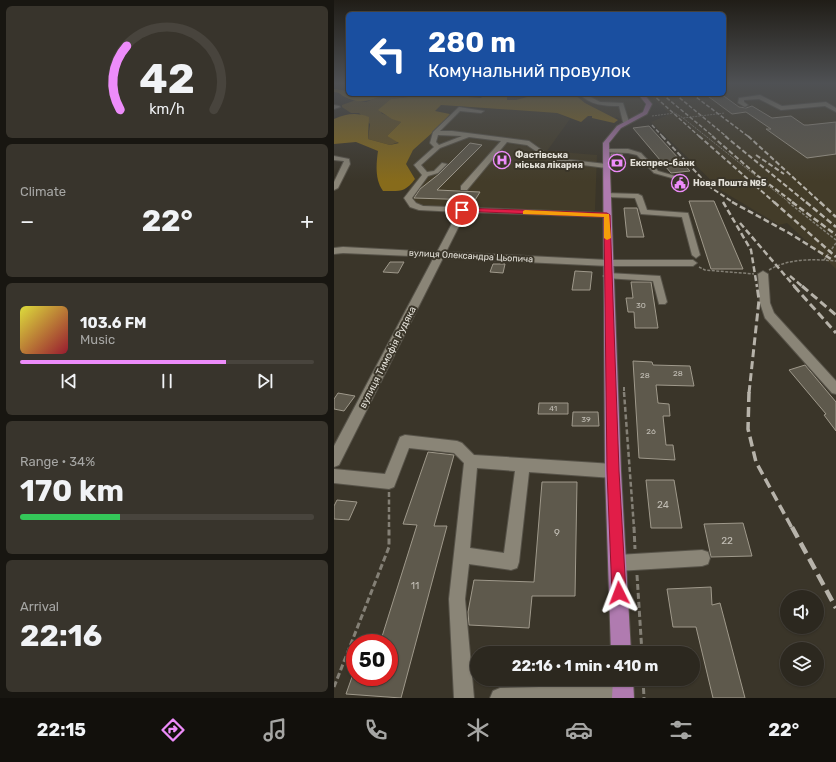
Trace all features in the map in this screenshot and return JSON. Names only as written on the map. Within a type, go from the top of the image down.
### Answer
[{"type":"main road","points":[[621,646],[613,471],[606,143],[619,127],[637,117]]},
{"type":"street","points":[[438,148],[433,143],[435,133],[452,117]]},
{"type":"street","points":[[625,117],[626,122]]},
{"type":"street","points":[[435,133],[452,133],[529,143],[548,157],[562,161],[606,166]]},
{"type":"street","points":[[426,174],[417,165],[447,142],[469,135]]},
{"type":"street","points":[[464,188],[505,140]]},
{"type":"street","points":[[606,151],[628,151],[639,154],[656,172],[672,176]]},
{"type":"street","points":[[334,158],[347,160],[347,164],[334,188]]},
{"type":"street","points":[[444,164],[436,172],[426,174],[408,198],[413,205],[422,208],[607,215]]},
{"type":"street","points":[[607,195],[638,196],[644,212],[685,215],[694,259]]},
{"type":"street","name":"вулиця Тимофія Рудяка","points":[[334,460],[462,210]]},
{"type":"street","name":"вулиця Олександра Цьопича","points":[[334,251],[343,250],[608,263],[694,259]]},
{"type":"street","points":[[763,274],[765,303],[769,315],[836,389]]},
{"type":"street","points":[[608,276],[657,278],[662,302]]},
{"type":"street","points":[[334,476],[389,482],[405,441],[457,447],[471,461],[613,471]]},
{"type":"street","points":[[464,698],[457,598],[471,461]]},
{"type":"street","points":[[461,555],[511,562],[523,465]]},
{"type":"street","points":[[617,563],[702,558]]},
{"type":"street","points":[[500,698],[623,691]]},
{"type":"path","points":[[683,118],[695,117]]},
{"type":"path","points":[[683,118],[836,242],[824,260]]},
{"type":"path","points":[[694,259],[705,270],[763,274],[772,267],[792,262],[824,260],[836,261]]},
{"type":"path","points":[[624,381],[642,646]]},
{"type":"path","points":[[334,687],[388,547],[389,482]]},
{"type":"path","points":[[643,686],[644,698]]},
{"type":"shaded area","points":[[342,117],[369,117],[368,139],[390,145],[399,143],[387,136],[401,122],[388,117],[448,117],[442,124],[413,150],[406,164],[415,179],[411,184],[405,189],[398,191],[383,191],[380,187],[377,172],[378,151],[356,142],[334,144],[334,119]]},
{"type":"shaded area","points":[[363,117],[389,117],[401,122],[387,136],[399,142],[390,145],[368,139],[370,124]]},
{"type":"shaded area","name":"Фастівська міська лікарня","points":[[448,117],[565,117],[570,119],[547,151],[597,155],[595,210],[589,213],[410,206],[407,197],[409,188],[415,179],[405,164],[413,150],[442,124]]},
{"type":"shaded area","points":[[567,117],[587,117],[581,122]]},
{"type":"shaded area","points":[[592,117],[611,117],[618,120],[614,123],[592,118]]},
{"type":"shaded area","points":[[610,117],[634,117],[620,119],[617,117],[614,119]]},
{"type":"shaded area","points":[[664,117],[836,117],[836,269],[787,223],[779,225],[722,191],[651,122]]},
{"type":"building","points":[[753,117],[770,117],[772,118],[792,117],[804,125],[836,122],[836,154],[807,158],[766,129],[771,129]]},
{"type":"building","points":[[649,126],[690,171],[671,173],[633,128]]},
{"type":"building","points":[[470,143],[482,145],[437,190],[480,192],[475,200],[414,198],[420,189],[439,174]]},
{"type":"building","points":[[611,154],[622,154],[623,164],[611,164]]},
{"type":"building","points":[[689,201],[714,201],[743,269],[711,269]]},
{"type":"building","points":[[624,208],[637,208],[644,237],[627,237]]},
{"type":"building","points":[[390,262],[404,262],[398,273],[383,272]]},
{"type":"building","points":[[493,264],[505,264],[503,273],[490,272]]},
{"type":"building","points":[[575,271],[592,272],[590,290],[572,290]]},
{"type":"building","points":[[631,282],[651,282],[658,328],[635,328],[634,312],[628,312],[626,298],[633,298]]},
{"type":"building","points":[[633,361],[652,362],[653,365],[690,366],[694,386],[656,385],[658,403],[669,404],[670,416],[663,416],[666,445],[673,445],[675,460],[639,458]]},
{"type":"building","points":[[805,365],[836,402],[836,431],[824,415],[826,414],[789,370]]},
{"type":"building","points":[[338,393],[355,396],[344,411],[334,409],[334,399]]},
{"type":"building","points":[[539,403],[568,403],[568,414],[538,414]]},
{"type":"building","points":[[573,412],[598,412],[599,426],[572,426]]},
{"type":"building","points":[[428,452],[454,455],[434,526],[447,526],[401,698],[346,694],[349,686],[398,686],[398,634],[383,634],[417,525],[403,524]]},
{"type":"building","points":[[646,480],[674,480],[682,528],[651,528]]},
{"type":"building","points":[[542,482],[577,482],[575,596],[532,596],[529,628],[469,625],[468,612],[474,580],[534,582]]},
{"type":"building","points":[[337,500],[357,502],[349,520],[334,519],[334,506]]},
{"type":"building","points":[[743,523],[752,556],[711,557],[704,524]]},
{"type":"building","points":[[711,587],[712,605],[720,603],[745,698],[713,698],[696,627],[673,627],[667,589]]},
{"type":"railway","points":[[677,117],[700,137]]},
{"type":"railway","points":[[689,117],[714,137]]},
{"type":"railway","points":[[702,117],[727,137]]},
{"type":"railway","points":[[722,117],[749,137]]},
{"type":"railway","points":[[652,125],[663,137]]},
{"type":"railway","points":[[662,136],[710,187],[734,203]]},
{"type":"railway","points":[[699,136],[775,203]]},
{"type":"railway","points":[[712,136],[758,176],[794,203]]},
{"type":"railway","points":[[725,136],[807,203]]},
{"type":"railway","points":[[748,136],[821,203]]},
{"type":"railway","points":[[756,155],[784,174]]},
{"type":"railway","points":[[723,202],[751,250],[757,287]]},
{"type":"railway","points":[[732,202],[789,233],[831,259]]},
{"type":"railway","points":[[774,202],[836,257]]},
{"type":"railway","points":[[792,202],[836,235]]},
{"type":"railway","points":[[806,202],[836,227]]},
{"type":"railway","points":[[820,202],[836,217]]},
{"type":"railway","points":[[740,223],[795,287]]},
{"type":"railway","points":[[790,276],[803,287]]},
{"type":"railway","points":[[749,393],[759,300],[757,286]]},
{"type":"railway","points":[[794,286],[836,333]]},
{"type":"railway","points":[[802,286],[836,315]]},
{"type":"railway","points":[[749,392],[748,429],[756,462],[792,528]]},
{"type":"railway","points":[[792,527],[836,608]]},
{"type":"slow traffic","points":[[525,212],[607,215],[607,238]]},
{"type":"place","name":"Фастівська міська лікарня","points":[[502,160]]},
{"type":"place","name":"Експрес-банк","points":[[617,163]]},
{"type":"place","name":"Нова Пошта №5","points":[[680,183]]},
{"type":"route","points":[[462,210],[607,215],[613,471],[619,593]]}]
